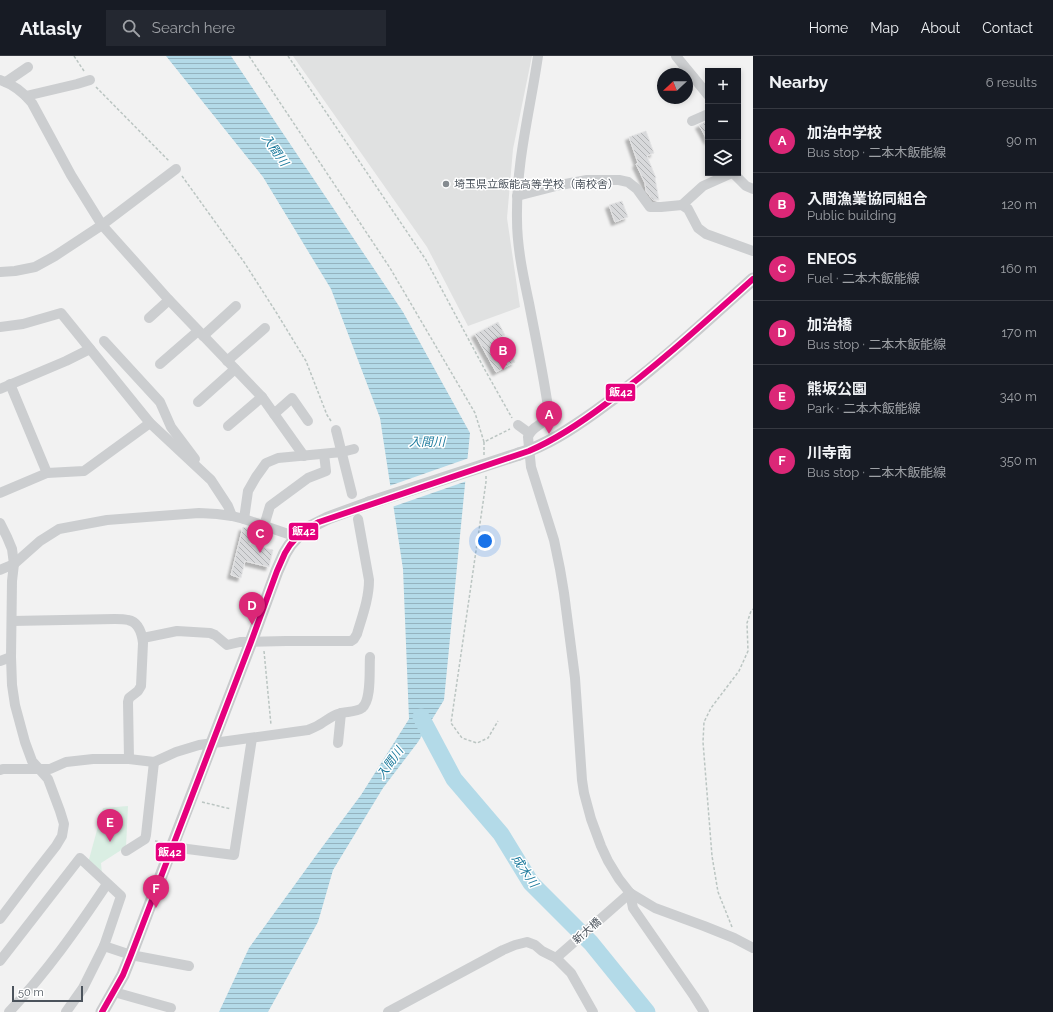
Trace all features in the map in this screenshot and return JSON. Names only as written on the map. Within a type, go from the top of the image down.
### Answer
[{"type":"main road","points":[[102,1012],[123,975],[212,744],[257,642],[277,571],[284,553],[297,537],[308,528],[319,522],[369,503],[538,448],[564,433],[627,388],[753,279]]},
{"type":"street","points":[[538,56],[518,172],[518,241],[549,414],[548,418],[544,422],[532,429],[529,433],[524,452],[531,467],[554,540],[562,581],[574,678],[584,793],[608,861],[630,893],[655,908],[734,938],[753,948]]},
{"type":"street","points":[[676,56],[705,91]]},
{"type":"street","points":[[28,66],[3,81],[26,96],[32,103],[71,175],[102,225],[169,300],[262,397],[304,456]]},
{"type":"street","points":[[26,96],[90,80]]},
{"type":"street","points":[[692,121],[705,115]]},
{"type":"street","points":[[0,272],[35,266],[55,256],[102,225],[176,169]]},
{"type":"street","points":[[517,196],[587,180],[619,180],[628,182],[637,189],[650,207],[682,205],[703,186],[725,176]]},
{"type":"street","points":[[735,176],[746,186],[753,189]]},
{"type":"street","points":[[682,205],[688,209],[698,228],[706,234],[753,251]]},
{"type":"street","points":[[149,318],[169,300]]},
{"type":"street","points":[[160,364],[236,306]]},
{"type":"street","points":[[0,327],[23,324],[61,313],[150,423],[211,480]]},
{"type":"street","points":[[227,361],[265,328]]},
{"type":"street","points":[[104,341],[160,402],[171,427],[211,480],[228,506],[232,516]]},
{"type":"street","points":[[0,389],[66,361],[90,349]]},
{"type":"street","points":[[198,402],[235,369]]},
{"type":"street","points":[[10,384],[46,473]]},
{"type":"street","points":[[228,426],[262,397]]},
{"type":"street","points":[[274,414],[292,398],[308,422]]},
{"type":"street","points":[[0,493],[46,473],[84,471],[150,423]]},
{"type":"street","points":[[518,425],[529,433]]},
{"type":"street","points":[[336,430],[352,494]]},
{"type":"street","points":[[244,519],[248,491],[263,460],[342,452],[354,449]]},
{"type":"street","points":[[264,526],[270,506],[308,478],[326,472],[324,454]]},
{"type":"street","points":[[0,570],[14,564],[40,541],[59,529],[107,520],[199,513],[232,516],[297,537]]},
{"type":"street","points":[[143,638],[177,631],[186,631],[210,633],[226,644],[240,642],[351,641],[357,634],[368,597],[369,588],[369,580],[358,519]]},
{"type":"street","points":[[0,523],[12,549],[14,564],[12,581],[11,657],[12,685],[15,705],[19,723],[32,761],[48,779],[64,824],[62,836],[56,846],[0,919]]},
{"type":"street","points":[[12,621],[84,619],[129,620],[135,623],[143,638],[141,686],[138,691],[129,698],[128,702],[129,759]]},
{"type":"street","points":[[0,661],[11,657]]},
{"type":"street","points":[[0,770],[50,769],[66,762],[76,760],[129,759],[154,762],[184,749],[200,745],[308,730],[316,727],[333,716],[341,713],[352,712],[361,708],[367,702],[370,658]]},
{"type":"street","points":[[338,743],[341,713]]},
{"type":"street","points":[[172,845],[234,855],[252,738]]},
{"type":"street","points":[[126,851],[145,839],[154,762]]},
{"type":"street","points":[[1,958],[80,858],[121,896],[104,946],[83,988],[66,1012]]},
{"type":"street","points":[[9,1012],[26,994],[79,927],[107,884]]},
{"type":"street","points":[[630,893],[633,908],[704,1012]]},
{"type":"street","name":"新大橋","points":[[556,958],[630,893]]},
{"type":"street","points":[[388,1012],[503,950],[514,945],[527,942],[535,945],[542,951],[556,958],[571,973],[593,1012]]},
{"type":"street","points":[[104,946],[131,955],[189,966]]},
{"type":"street","points":[[114,992],[171,1007]]},
{"type":"path","points":[[74,56],[90,80],[176,169],[244,262],[306,361],[327,415],[336,430]]},
{"type":"path","points":[[249,56],[390,268],[475,413],[484,442],[484,456]]},
{"type":"path","points":[[288,56],[426,260],[485,370],[518,425],[484,442]]},
{"type":"path","points":[[486,476],[451,723],[462,738],[477,743],[488,738],[498,721]]},
{"type":"path","points":[[734,938],[735,934],[718,892],[712,856],[704,722],[711,708],[739,672],[748,651],[747,623],[753,609]]},
{"type":"path","points":[[257,642],[272,735]]},
{"type":"path","points":[[190,799],[241,811]]},
{"type":"path","points":[[145,839],[172,845]]},
{"type":"shaded area","name":"埼玉県立飯能高等学校（南校舎）","points":[[293,56],[532,56],[513,149],[507,218],[520,307],[468,326],[427,247]]},
{"type":"green space","points":[[128,806],[126,847],[101,863],[102,874],[88,863],[103,808]]},
{"type":"water","name":"入間川","points":[[166,56],[231,56],[403,312],[470,433],[444,700],[418,742],[383,788],[333,870],[318,922],[268,1012],[219,1012],[249,948],[361,795],[409,719],[403,569],[380,418],[331,289],[263,177]]},
{"type":"pier","points":[[469,458],[467,481],[392,507],[389,486]]},
{"type":"building","points":[[705,122],[705,136],[699,125]]},
{"type":"building","points":[[646,131],[654,153],[647,156],[656,178],[659,200],[653,200],[646,191],[645,183],[636,164],[638,163],[629,137]]},
{"type":"building","points":[[622,201],[628,217],[615,222],[609,205]]},
{"type":"building","points":[[498,322],[505,335],[501,337],[515,362],[496,372],[475,334]]},
{"type":"building","points":[[243,527],[253,530],[249,544],[273,550],[269,567],[245,561],[241,578],[231,575]]},
{"type":"waterway","name":"成木川","points":[[421,717],[454,779],[501,834],[531,883],[591,943],[647,1012]]},
{"type":"transit line","name":"飯42","points":[[102,1012],[123,975],[131,955],[277,571],[285,553],[297,537],[308,528],[319,522],[529,451],[559,436],[598,410],[645,374],[753,279]]},
{"type":"place","name":"埼玉県立飯能高等学校（南校舎）","points":[[446,184]]},
{"type":"place","name":"入間漁業協同組合","points":[[503,370]]},
{"type":"place","name":"加治中学校","points":[[549,434]]},
{"type":"place","name":"ENEOS","points":[[260,553]]},
{"type":"place","name":"加治橋","points":[[252,625]]},
{"type":"place","name":"熊坂公園","points":[[110,842]]},
{"type":"place","name":"川寺南","points":[[156,908]]}]
